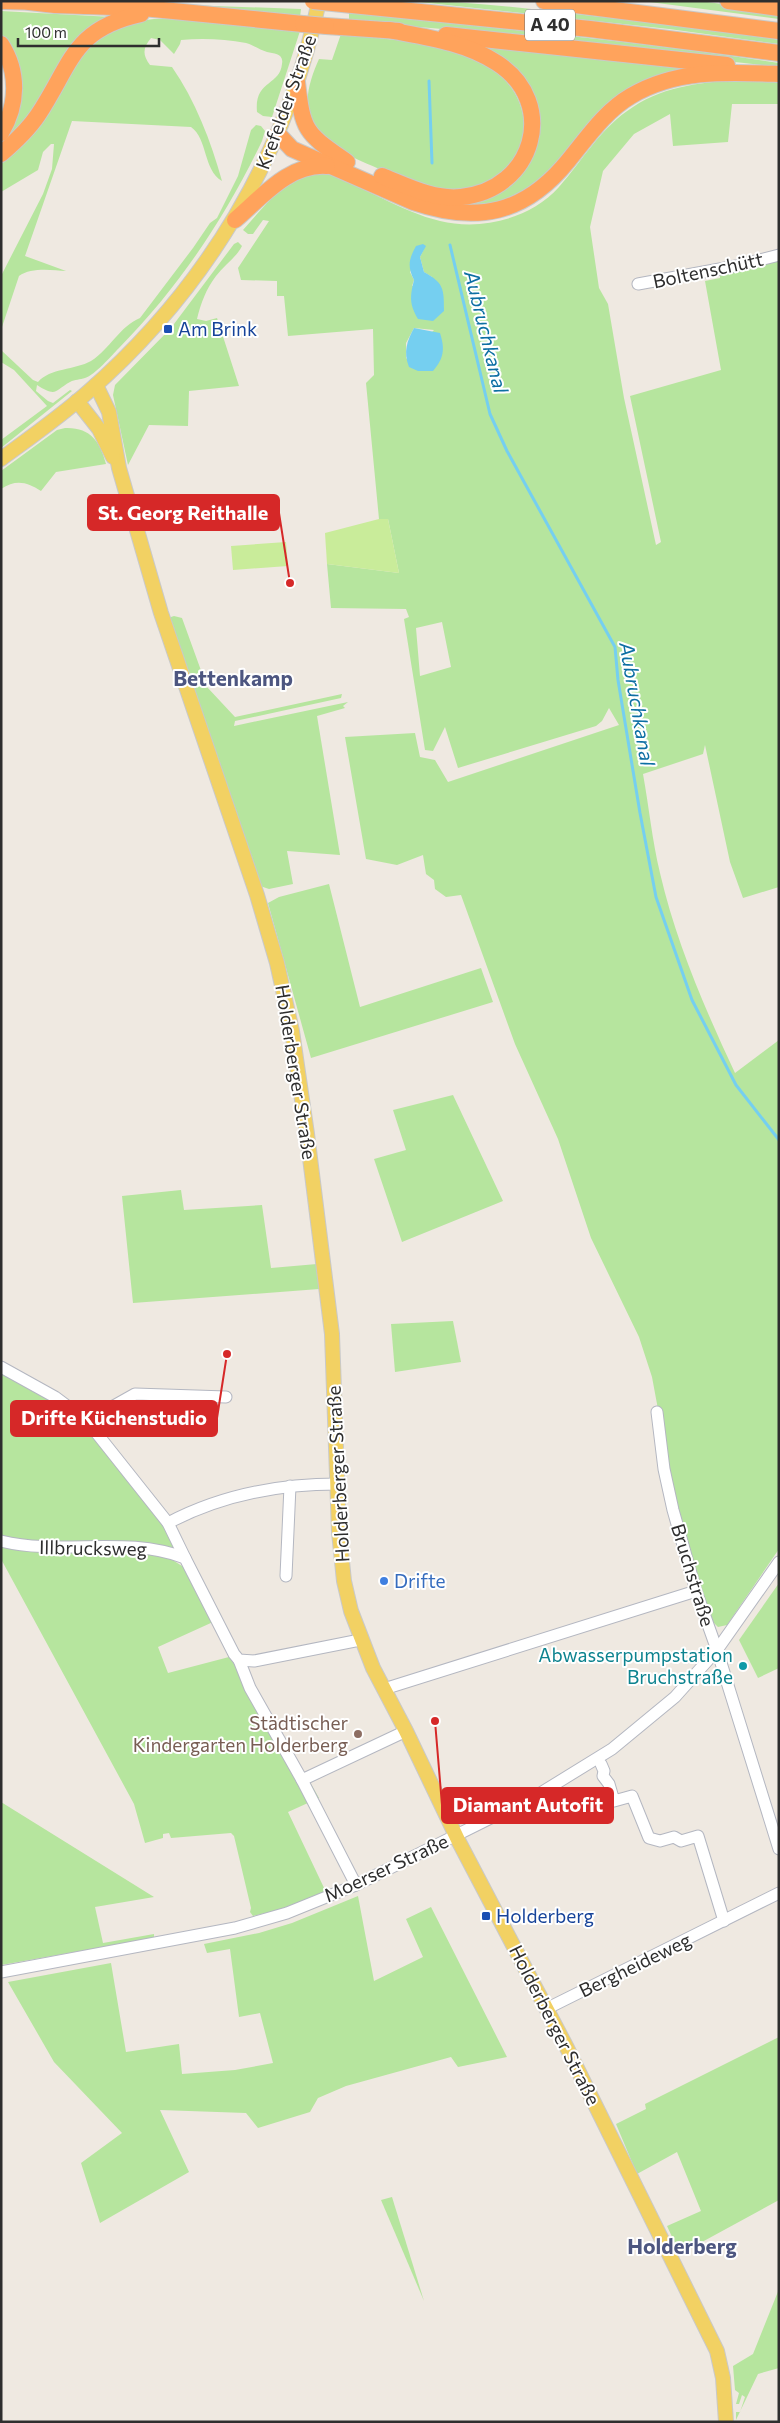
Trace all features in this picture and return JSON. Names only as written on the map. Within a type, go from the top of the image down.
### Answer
[{"type":"highway","points":[[1,2],[155,1]]},
{"type":"highway","name":"A 40","points":[[313,1],[590,29],[779,53]]},
{"type":"highway","name":"A 40","points":[[544,1],[779,31]]},
{"type":"highway","points":[[728,1],[779,8]]},
{"type":"highway","points":[[29,2],[143,8],[299,24],[529,43],[779,73]]},
{"type":"highway","points":[[1,154],[17,140],[37,116],[72,54],[96,30],[121,19],[142,14],[200,14]]},
{"type":"highway","points":[[278,134],[431,195],[462,197],[483,193],[500,186],[516,171],[528,150],[532,128],[529,106],[523,92],[507,71],[487,58],[458,46],[389,30]]},
{"type":"highway","points":[[1,44],[11,65],[15,91],[10,116],[1,133]]},
{"type":"highway","points":[[278,134],[292,148],[433,209],[460,214],[488,212],[522,202],[551,181],[606,116],[630,97],[650,86],[691,74],[732,72],[779,73]]},
{"type":"highway","points":[[297,82],[300,108],[309,133],[347,162]]},
{"type":"highway","points":[[235,220],[294,172],[312,166],[330,166]]},
{"type":"main road","name":"Krefelder Straße","points":[[1,459],[77,401],[146,337],[178,300],[235,220],[278,134],[312,37],[319,1]]},
{"type":"main road","name":"Holderberger Straße","points":[[96,385],[109,412],[118,468],[161,613],[257,895],[277,963],[292,1031],[309,1144],[332,1334],[344,1581],[360,1640],[456,1835],[718,2351],[723,2378],[726,2422]]},
{"type":"main road","name":"Holderberger Straße","points":[[77,401],[99,429],[118,468]]},
{"type":"street","name":"Boltenschütt","points":[[638,284],[736,266],[779,255]]},
{"type":"street","points":[[1,1367],[55,1397],[87,1421],[168,1523],[234,1654],[239,1660],[250,1688],[302,1780],[356,1885]]},
{"type":"street","points":[[87,1421],[136,1394],[226,1397]]},
{"type":"street","name":"Bruchstraße","points":[[657,1412],[664,1469],[672,1510],[696,1592],[717,1650],[779,1849]]},
{"type":"street","points":[[168,1523],[211,1502],[290,1486],[338,1484]]},
{"type":"street","points":[[286,1576],[290,1486]]},
{"type":"street","name":"Illbrucksweg","points":[[1,1541],[24,1546],[67,1548],[134,1546],[154,1548],[186,1558]]},
{"type":"street","name":"Moerser Straße","points":[[1,1972],[235,1928],[287,1913],[356,1885],[539,1794],[612,1749],[675,1697],[717,1650],[779,1562]]},
{"type":"street","points":[[384,1689],[696,1592]]},
{"type":"street","points":[[239,1660],[254,1662],[360,1640]]},
{"type":"street","points":[[302,1780],[406,1731]]},
{"type":"street","points":[[601,1764],[604,1771],[603,1776],[609,1784],[614,1801],[632,1796],[649,1838],[660,1842],[674,1838],[681,1841],[698,1836],[724,1920]]},
{"type":"street","name":"Bergheideweg","points":[[546,2009],[779,1893]]},
{"type":"green space","points":[[410,1],[502,6],[640,21],[779,40],[779,44],[669,29]]},
{"type":"green space","points":[[642,1],[700,1],[779,12],[779,19]]},
{"type":"green space","points":[[159,4],[301,9],[300,17]]},
{"type":"green space","points":[[1,11],[112,17],[1,149],[1,139],[7,132],[7,43],[1,36]]},
{"type":"green space","points":[[349,13],[672,48],[779,63],[779,67],[442,29],[349,21]]},
{"type":"green space","points":[[154,19],[176,19],[300,31],[272,117],[263,116],[257,112],[257,102],[259,94],[280,71],[282,60],[280,56],[246,43],[205,39],[181,40],[174,54],[160,40],[151,38],[144,51],[146,58],[150,65],[172,67],[202,121],[222,181],[212,170],[200,139],[191,127],[72,121],[25,256],[66,271],[35,270],[19,276],[1,330],[1,276],[43,194],[52,169],[54,144],[51,144],[43,152],[38,170],[1,192],[1,164],[39,128],[87,50],[113,30],[131,23]]},
{"type":"green space","points":[[341,34],[410,42],[441,48],[471,57],[497,73],[509,84],[517,98],[524,121],[519,149],[508,166],[495,178],[480,186],[465,189],[448,189],[414,182],[398,176],[352,157],[333,145],[312,121],[309,114],[308,98],[313,74],[319,59],[332,60]]},
{"type":"green space","points":[[468,45],[697,69],[648,83],[549,178],[489,209],[434,205],[428,199],[519,173],[533,105]]},
{"type":"green space","points":[[745,79],[779,80],[779,104],[732,104],[728,142],[673,146],[670,114],[634,134],[603,171],[590,227],[599,288],[608,304],[624,398],[656,545],[661,542],[630,396],[721,370],[705,281],[720,278],[720,272],[777,258],[779,266],[779,887],[743,898],[730,862],[705,745],[703,754],[643,774],[657,861],[674,924],[702,1000],[735,1073],[779,1040],[779,1549],[727,1625],[718,1627],[709,1618],[678,1517],[652,1377],[639,1337],[591,1238],[558,1139],[515,1044],[461,895],[446,897],[435,889],[434,880],[426,874],[423,855],[397,865],[366,859],[345,737],[415,733],[420,757],[435,760],[448,782],[619,725],[609,708],[602,721],[596,726],[458,768],[445,727],[433,751],[425,750],[404,619],[409,617],[406,609],[331,608],[327,564],[399,573],[388,519],[379,519],[366,383],[374,375],[373,329],[288,336],[284,296],[277,296],[277,281],[241,280],[238,268],[269,221],[263,220],[253,234],[248,234],[243,230],[269,201],[289,184],[300,178],[312,174],[325,173],[411,212],[440,221],[472,224],[504,220],[534,207],[547,198],[559,187],[611,124],[633,107],[673,89],[701,83]],"holes":[[[424,249],[420,257],[424,272],[432,277],[412,286],[414,280],[410,272]],[[414,328],[434,330],[406,359],[406,343]],[[442,622],[451,667],[420,676],[416,628]]]},
{"type":"green space","points":[[256,125],[261,126],[265,131],[248,170],[216,224],[181,276],[141,325],[89,376],[72,381],[52,392],[37,385],[36,391],[53,403],[70,390],[72,391],[1,448],[1,440],[47,406],[14,370],[1,362],[1,350],[33,380],[38,382],[49,374],[85,364],[98,356],[127,326],[140,318],[210,223],[217,218],[238,176],[251,130]]},
{"type":"green space","points":[[238,242],[242,246],[209,286],[197,319],[206,321],[217,318],[239,386],[189,391],[188,426],[149,425],[128,465],[113,395],[115,385],[171,328],[234,244]]},
{"type":"green space","points":[[65,428],[81,430],[93,437],[101,449],[106,464],[56,472],[41,491],[31,485],[21,483],[12,484],[1,489],[1,471],[57,430]]},
{"type":"green space","points":[[379,519],[388,519],[399,573],[327,564],[325,533]]},
{"type":"green space","points":[[286,542],[288,566],[233,570],[231,546]]},
{"type":"green space","points":[[171,617],[182,618],[207,687],[235,717],[342,694],[341,698],[235,721],[234,726],[348,702],[343,706],[345,708],[317,716],[340,855],[287,851],[293,884],[269,889],[260,886],[170,623]]},
{"type":"green space","points":[[329,884],[360,1007],[481,968],[493,1002],[311,1058],[268,903],[279,897]]},
{"type":"green space","points":[[453,1095],[503,1201],[402,1242],[374,1159],[406,1150],[393,1110]]},
{"type":"green space","points":[[181,1190],[184,1210],[262,1205],[271,1268],[317,1264],[319,1289],[133,1303],[122,1196]]},
{"type":"green space","points":[[453,1321],[461,1362],[395,1372],[391,1324]]},
{"type":"green space","points":[[1,1370],[53,1400],[85,1424],[167,1529],[175,1548],[137,1543],[56,1545],[1,1537]]},
{"type":"green space","points":[[1,1546],[42,1552],[125,1550],[168,1557],[185,1568],[213,1622],[158,1647],[168,1673],[229,1657],[232,1658],[248,1694],[264,1702],[319,1798],[288,1812],[326,1892],[287,1908],[253,1916],[250,1912],[251,1908],[234,1836],[231,1833],[171,1838],[169,1833],[163,1834],[163,1838],[145,1843],[134,1804],[1,1559]]},
{"type":"green space","points":[[779,1583],[779,1668],[758,1678],[739,1640]]},
{"type":"green space","points":[[1,1802],[154,1897],[95,1907],[103,1943],[154,1934],[154,1938],[1,1965]]},
{"type":"green space","points":[[358,1896],[374,1981],[423,1957],[406,1919],[431,1907],[507,2057],[458,2067],[451,2057],[346,2086],[318,2098],[310,2112],[258,2128],[246,2113],[160,2110],[189,2172],[100,2223],[81,2163],[122,2133],[54,2062],[8,1982],[111,1963],[126,2052],[179,2044],[182,2074],[235,2070],[273,2063],[260,2013],[239,2017],[230,1949],[207,1953],[204,1944],[259,1933],[292,1923]]},
{"type":"green space","points":[[779,2037],[779,2200],[680,2254],[667,2226],[701,2211],[677,2152],[637,2174],[616,2124],[646,2109],[645,2104]]},
{"type":"green space","points":[[392,2197],[424,2301],[381,2200]]},
{"type":"green space","points":[[779,2289],[779,2368],[758,2374],[740,2411],[745,2397],[742,2395],[739,2404],[736,2404],[739,2393],[735,2390],[733,2366],[753,2354]]},
{"type":"green space","points":[[736,2412],[740,2412],[736,2420]]},
{"type":"water","points":[[423,244],[426,246],[420,257],[424,272],[439,283],[444,297],[444,311],[433,321],[418,319],[411,300],[414,280],[410,271],[410,259],[416,246]]},
{"type":"water","points":[[414,328],[440,333],[443,344],[442,353],[433,371],[418,371],[409,367],[406,356],[407,347],[409,337]]},
{"type":"waterway","name":"Aubruchkanal","points":[[429,81],[432,163]]},
{"type":"waterway","name":"Aubruchkanal","points":[[450,245],[490,414],[507,451],[615,647],[618,680],[656,897],[692,1000],[736,1085],[779,1140]]},
{"type":"place","name":"Am Brink","points":[[168,329]]},
{"type":"place","name":"St. Georg Reithalle","points":[[290,583]]},
{"type":"place","name":"Drifte Küchenstudio","points":[[227,1354]]},
{"type":"place","name":"Drifte","points":[[384,1581]]},
{"type":"place","name":"Abwasserpumpstation Bruchstraße","points":[[743,1666]]},
{"type":"place","name":"Diamant Autofit","points":[[435,1721]]},
{"type":"place","name":"Städtischer Kindergarten Holderberg","points":[[358,1734]]},
{"type":"place","name":"Holderberg","points":[[486,1916]]},
{"type":"district","name":"Bettenkamp","points":[[233,679]]},
{"type":"district","name":"Holderberg","points":[[682,2247]]}]
